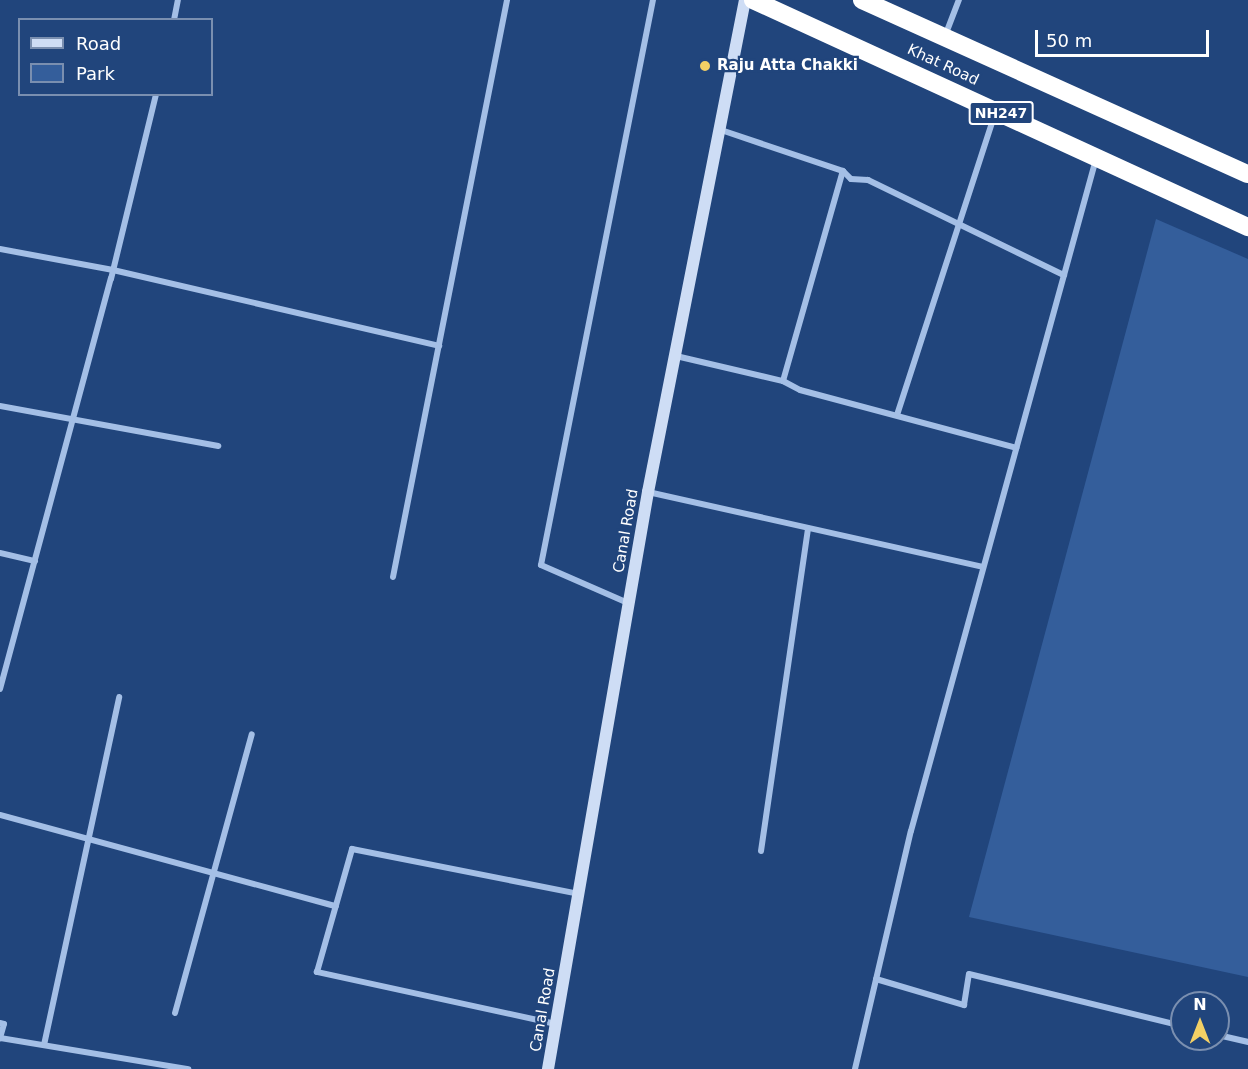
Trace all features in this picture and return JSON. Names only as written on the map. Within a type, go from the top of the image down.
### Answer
[{"type":"highway","name":"Khat Road","points":[[753,0],[1248,227]]},
{"type":"highway","name":"Khat Road","points":[[862,0],[1248,174]]},
{"type":"street","points":[[174,18],[178,0]]},
{"type":"street","points":[[393,577],[507,0]]},
{"type":"street","points":[[629,604],[541,565],[653,0]]},
{"type":"street","name":"Canal Road","points":[[548,1069],[648,492],[745,0]]},
{"type":"street","points":[[945,37],[959,0]]},
{"type":"street","points":[[0,689],[113,270],[156,96]]},
{"type":"street","points":[[897,415],[996,110]]},
{"type":"street","points":[[721,130],[843,171],[851,178],[868,180],[961,223],[1064,275]]},
{"type":"street","points":[[855,1069],[911,831],[1096,159]]},
{"type":"street","points":[[783,381],[843,171]]},
{"type":"street","points":[[0,249],[113,270],[439,346]]},
{"type":"street","points":[[676,356],[783,381],[800,390],[1016,448]]},
{"type":"street","points":[[0,406],[218,446]]},
{"type":"street","points":[[648,492],[984,567]]},
{"type":"street","points":[[761,851],[808,528]]},
{"type":"street","points":[[0,553],[35,561]]},
{"type":"street","points":[[0,662],[8,664]]},
{"type":"street","points":[[44,1045],[119,697]]},
{"type":"street","points":[[175,1013],[252,734]]},
{"type":"street","points":[[0,815],[336,906]]},
{"type":"street","points":[[556,1024],[317,972],[352,849],[579,894]]},
{"type":"street","points":[[876,979],[964,1005],[969,974],[1170,1023]]},
{"type":"street","points":[[0,1023],[4,1024],[0,1038],[188,1069]]},
{"type":"street","points":[[1230,1038],[1248,1042]]},
{"type":"green space","points":[[1156,219],[1248,259],[1248,977],[969,917]]},
{"type":"place","name":"Raju Atta Chakki","points":[[705,66]]}]
